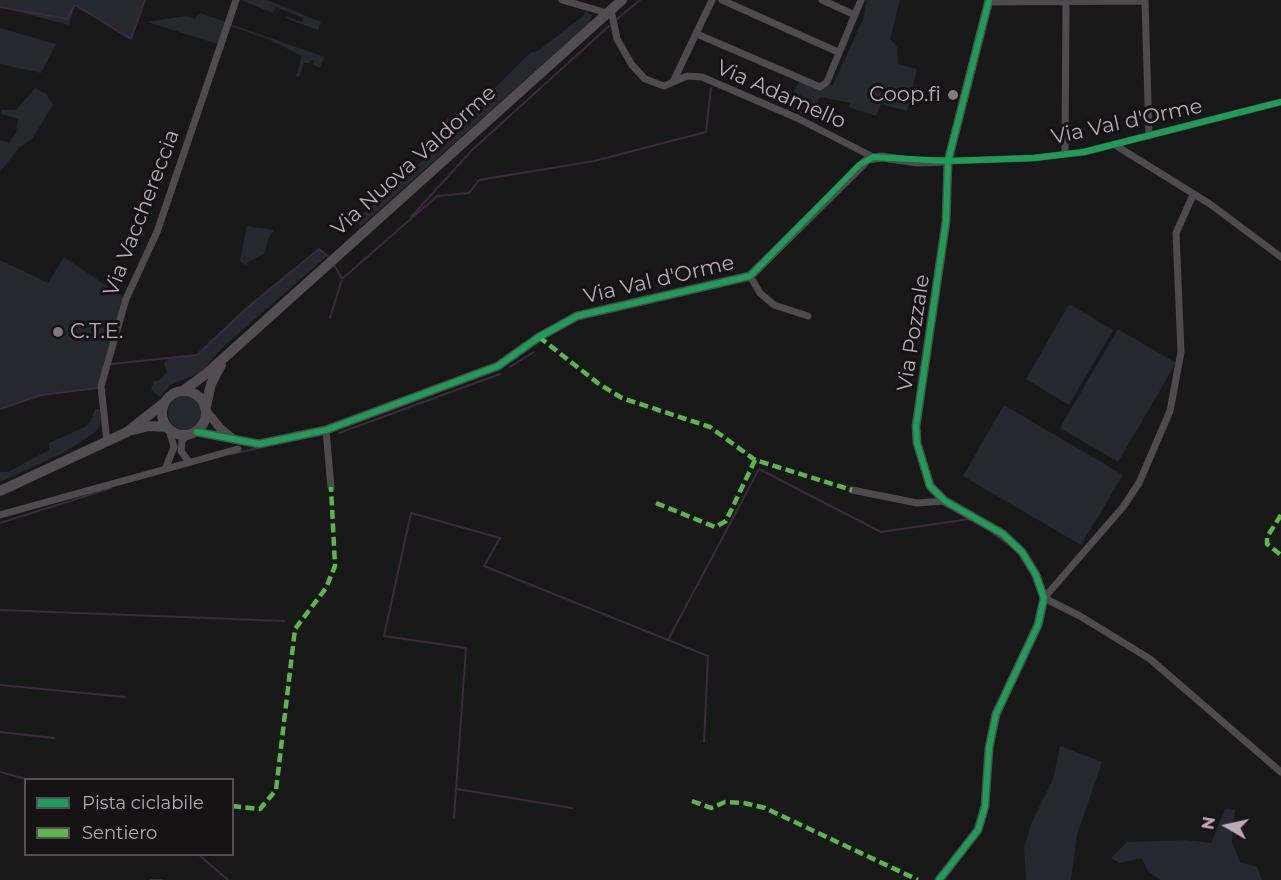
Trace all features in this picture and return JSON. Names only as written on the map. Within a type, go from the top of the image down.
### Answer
[{"type":"main road","name":"Via Nuova Valdorme","points":[[127,432],[172,394],[184,390],[232,351],[622,0]]},
{"type":"main road","name":"Via Nuova Valdorme","points":[[0,491],[127,432],[149,426],[192,434],[206,419],[206,409],[216,371],[232,351]]},
{"type":"main road","points":[[184,390],[195,393],[206,409]]},
{"type":"main road","points":[[164,403],[162,415],[168,428]]},
{"type":"street","name":"Via Vacchereccia","points":[[107,442],[101,386],[126,299],[157,232],[236,0]]},
{"type":"street","points":[[562,0],[609,12]]},
{"type":"street","points":[[672,82],[712,0]]},
{"type":"street","points":[[722,0],[838,52]]},
{"type":"street","points":[[822,0],[855,15]]},
{"type":"street","points":[[697,34],[820,87],[827,82],[861,0]]},
{"type":"street","points":[[989,1],[1145,2],[1149,136]]},
{"type":"street","name":"Via Pozzale","points":[[945,501],[927,480],[917,443],[916,426],[946,221],[948,161],[989,1]]},
{"type":"street","points":[[1065,154],[1066,2]]},
{"type":"street","name":"Via Adamello","points":[[609,12],[617,39],[632,65],[645,79],[664,86],[687,76],[702,77],[797,118],[873,157]]},
{"type":"street","name":"Via Val d'Orme","points":[[192,434],[238,445],[259,444],[326,430],[498,366],[539,337],[577,316],[750,276],[859,165],[873,157],[948,161],[1065,154],[1115,145],[1281,102]]},
{"type":"street","points":[[1115,145],[1210,204],[1281,257]]},
{"type":"street","points":[[939,880],[978,830],[985,806],[989,748],[996,714],[1038,625],[1044,598],[1123,507],[1139,483],[1170,411],[1181,352],[1176,233],[1193,195]]},
{"type":"street","points":[[750,276],[760,292],[774,305],[808,316]]},
{"type":"street","points":[[206,409],[221,429],[238,445]]},
{"type":"street","points":[[166,467],[174,447],[168,428]]},
{"type":"street","points":[[326,430],[331,487]]},
{"type":"street","points":[[189,462],[181,451],[182,441],[192,434]]},
{"type":"street","name":"Via Val d'Orme","points":[[0,515],[189,462],[238,445]]},
{"type":"street","points":[[852,490],[917,503],[945,501],[1003,534],[1022,552],[1036,575],[1044,598],[1080,616],[1150,659],[1281,772]]},
{"type":"shaded area","points":[[0,0],[145,0],[131,39],[75,5],[69,25],[0,7]]},
{"type":"shaded area","points":[[241,0],[267,0],[321,22],[318,30],[285,18],[286,16],[301,22],[303,18],[276,7],[273,13]]},
{"type":"shaded area","points":[[866,0],[900,0],[890,39],[897,47],[898,64],[917,69],[907,111],[881,104],[876,116],[849,107],[851,103],[820,97],[808,117],[785,107],[800,81],[823,90],[827,85],[833,85],[864,17]]},
{"type":"shaded area","points":[[585,10],[592,15],[590,22],[360,227],[356,220],[448,138],[445,133],[447,117],[462,121],[530,53],[538,51],[584,15]]},
{"type":"shaded area","points":[[200,13],[324,57],[320,68],[313,65],[314,61],[311,60],[309,63],[304,63],[299,77],[296,76],[302,56],[270,40],[228,25],[221,45],[147,22],[186,16],[194,19]]},
{"type":"shaded area","points":[[0,28],[56,44],[41,73],[0,64]]},
{"type":"shaded area","points":[[35,88],[46,94],[53,105],[32,139],[19,148],[0,172],[0,140],[9,143],[16,132],[18,119],[2,114],[1,110],[16,110]]},
{"type":"shaded area","points":[[247,226],[274,230],[268,239],[265,253],[247,263],[247,266],[240,261]]},
{"type":"shaded area","points":[[319,249],[327,256],[224,346],[200,373],[170,385],[160,397],[151,390],[154,381],[160,380],[167,372],[164,364],[167,359],[197,355],[248,307]]},
{"type":"shaded area","name":"C.T.E.","points":[[64,257],[126,299],[98,388],[41,395],[0,409],[0,260],[48,283]]},
{"type":"shaded area","points":[[1069,304],[1113,330],[1069,405],[1026,379]]},
{"type":"shaded area","points":[[1118,329],[1176,363],[1118,462],[1060,428]]},
{"type":"shaded area","points":[[185,396],[197,401],[202,413],[197,425],[185,430],[173,425],[168,413],[173,401]]},
{"type":"shaded area","points":[[1004,405],[1123,475],[1081,545],[963,476]]},
{"type":"shaded area","points":[[95,409],[99,409],[101,419],[100,426],[94,433],[63,453],[0,482],[0,472],[8,472],[49,450],[49,443],[85,427],[90,422]]},
{"type":"shaded area","points":[[1060,746],[1102,762],[1077,835],[1071,880],[1026,880],[1024,848],[1032,822],[1053,779]]},
{"type":"shaded area","points":[[1225,809],[1235,810],[1232,842],[1240,862],[1257,867],[1262,880],[1161,880],[1148,872],[1142,858],[1120,863],[1111,858],[1127,842],[1186,840],[1211,843]]},
{"type":"waterway","points":[[0,7],[67,19],[75,5],[131,39],[145,0]]},
{"type":"waterway","points":[[617,19],[640,0]]},
{"type":"waterway","points":[[411,217],[472,150],[609,26]]},
{"type":"waterway","points":[[330,318],[342,279],[437,196],[469,193],[479,180],[594,161],[706,132],[711,88]]},
{"type":"waterway","points":[[111,364],[197,355],[248,307],[319,249],[330,258]]},
{"type":"waterway","points":[[333,263],[342,279]]},
{"type":"waterway","points":[[510,367],[534,352]]},
{"type":"waterway","points":[[339,433],[500,374]]},
{"type":"waterway","points":[[0,409],[41,395],[98,388]]},
{"type":"waterway","points":[[232,454],[258,448]]},
{"type":"waterway","points":[[668,640],[759,469],[881,532],[969,519]]},
{"type":"waterway","points":[[0,523],[111,488]]},
{"type":"waterway","points":[[454,818],[466,648],[384,636],[411,513],[500,538],[484,566],[708,656],[704,742]]},
{"type":"waterway","points":[[994,534],[1006,543]]},
{"type":"waterway","points":[[0,610],[284,621]]},
{"type":"waterway","points":[[0,685],[125,697]]},
{"type":"waterway","points":[[0,732],[54,738]]},
{"type":"waterway","points":[[0,772],[24,779]]},
{"type":"waterway","points":[[457,789],[572,808]]},
{"type":"waterway","points":[[200,856],[228,880]]},
{"type":"waterway","points":[[151,880],[162,880]]},
{"type":"marked path","points":[[539,337],[599,384],[622,398],[710,427],[755,460],[852,490]]},
{"type":"marked path","points":[[656,503],[715,527],[726,521],[755,460]]},
{"type":"marked path","points":[[234,806],[260,809],[276,790],[295,629],[326,588],[335,566],[331,487]]},
{"type":"marked path","points":[[1281,515],[1267,537],[1267,544],[1281,555]]},
{"type":"marked path","points":[[692,801],[711,808],[725,802],[744,803],[765,808],[918,880]]},
{"type":"cycle path","points":[[939,880],[978,830],[985,806],[989,748],[996,714],[1038,625],[1044,598],[1036,575],[1022,552],[1003,534],[945,501],[930,486],[917,443],[916,426],[946,221],[948,161],[989,0]]},
{"type":"cycle path","points":[[197,432],[259,444],[326,430],[498,366],[539,337],[577,316],[750,276],[859,165],[873,157],[948,161],[1034,158],[1084,152],[1281,102]]},
{"type":"place","name":"Coop.fi","points":[[953,95]]},
{"type":"place","name":"C.T.E.","points":[[58,332]]}]
